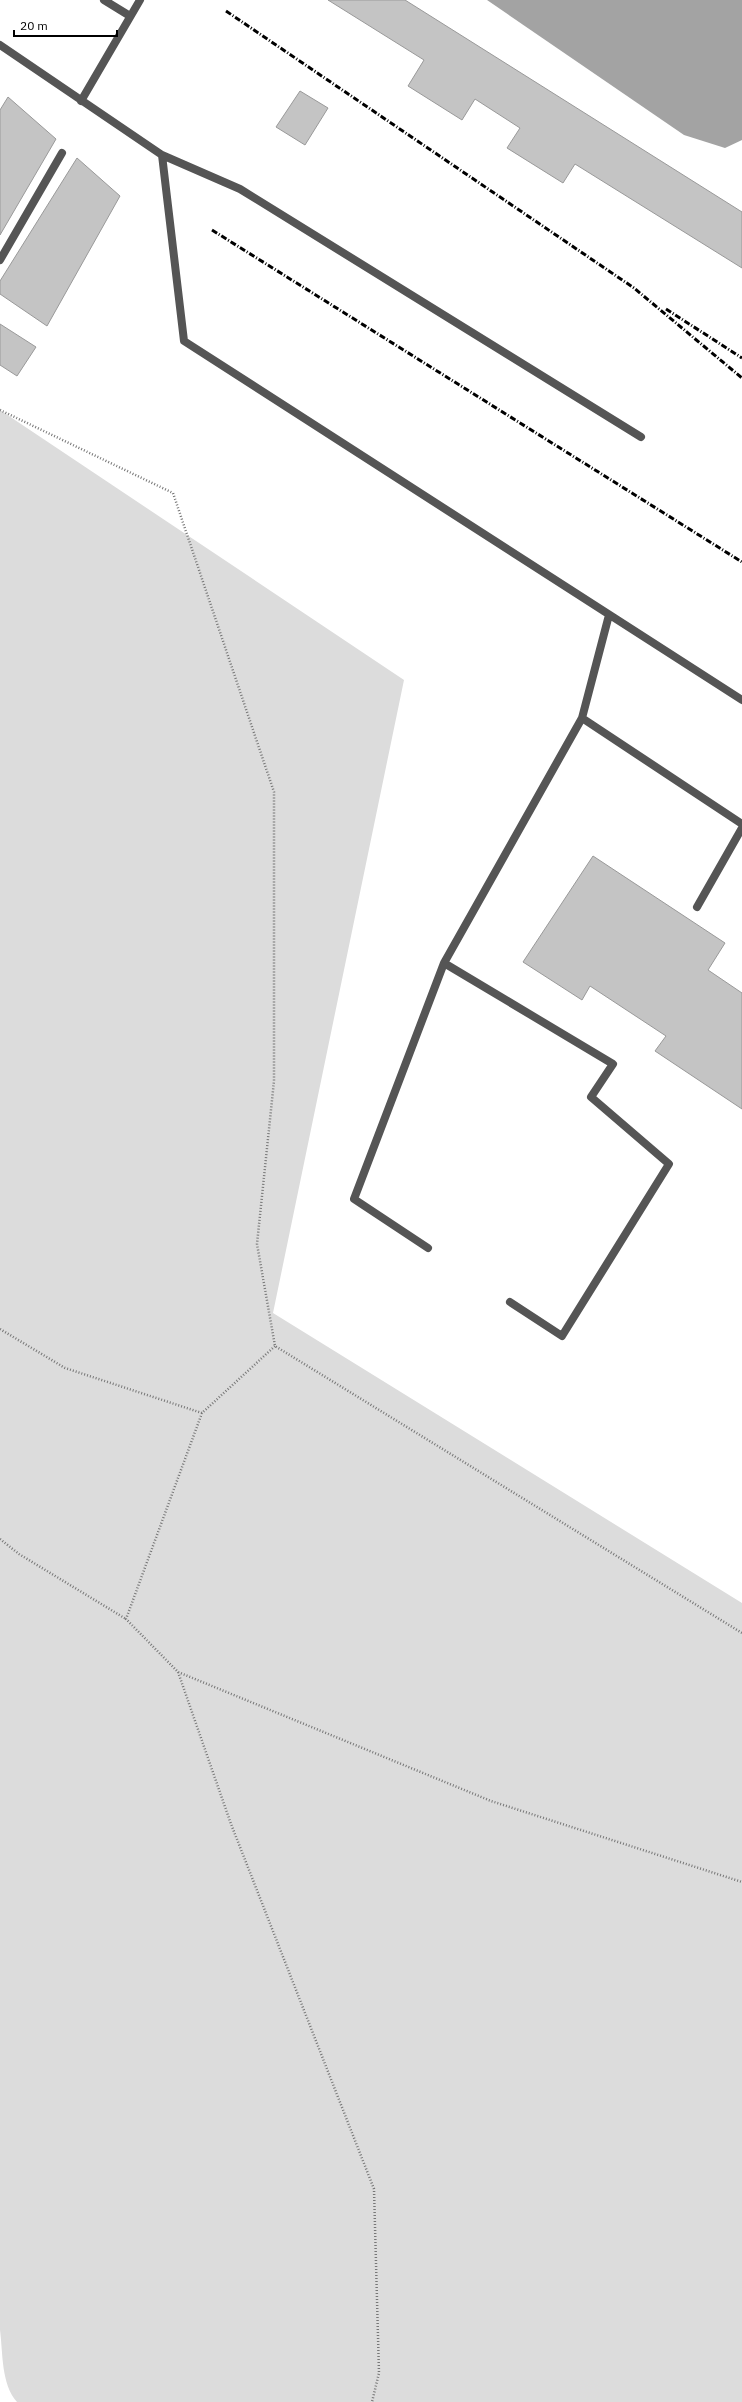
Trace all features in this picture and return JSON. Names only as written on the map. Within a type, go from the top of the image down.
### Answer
[{"type":"lane","points":[[104,0],[130,16]]},
{"type":"lane","points":[[81,101],[140,0]]},
{"type":"lane","points":[[0,45],[162,155],[240,189],[641,437]]},
{"type":"lane","points":[[0,260],[62,153]]},
{"type":"lane","points":[[162,155],[184,341],[742,700]]},
{"type":"lane","points":[[428,1248],[354,1199],[444,963],[582,718],[609,615]]},
{"type":"lane","points":[[582,718],[742,824]]},
{"type":"lane","points":[[697,907],[742,828]]},
{"type":"lane","points":[[444,963],[613,1064],[591,1097],[669,1164],[562,1336],[510,1302]]},
{"type":"path","points":[[0,410],[173,493],[274,792],[274,1082],[257,1244],[275,1346],[742,1633]]},
{"type":"path","points":[[0,1329],[65,1368],[202,1412]]},
{"type":"path","points":[[126,1619],[202,1412],[275,1346]]},
{"type":"path","points":[[0,1539],[19,1554],[126,1619],[178,1672],[491,1801],[742,1882]]},
{"type":"path","points":[[178,1672],[231,1824],[374,2189],[379,2373],[372,2402]]},
{"type":"shaded area","points":[[487,0],[742,0],[742,140],[725,148],[684,135]]},
{"type":"shaded area","points":[[0,410],[404,680],[273,1313],[742,1603],[742,2402],[17,2402],[8,2386],[5,2377],[0,2330]]},
{"type":"building","points":[[328,0],[405,0],[742,212],[742,268],[575,164],[563,183],[507,148],[520,128],[475,99],[462,120],[408,86],[424,60]]},
{"type":"building","points":[[300,91],[328,108],[305,145],[276,127]]},
{"type":"building","points":[[8,97],[56,139],[0,235],[0,110]]},
{"type":"building","points":[[77,158],[120,196],[47,326],[0,294],[0,281]]},
{"type":"building","points":[[0,324],[36,347],[17,376],[0,365]]},
{"type":"building","points":[[593,856],[725,943],[708,970],[742,993],[742,1109],[655,1051],[666,1036],[590,986],[582,1000],[523,962]]},
{"type":"railway","points":[[226,11],[634,288],[742,378]]},
{"type":"railway","points":[[212,230],[742,562]]},
{"type":"railway","points":[[666,309],[742,358]]}]
